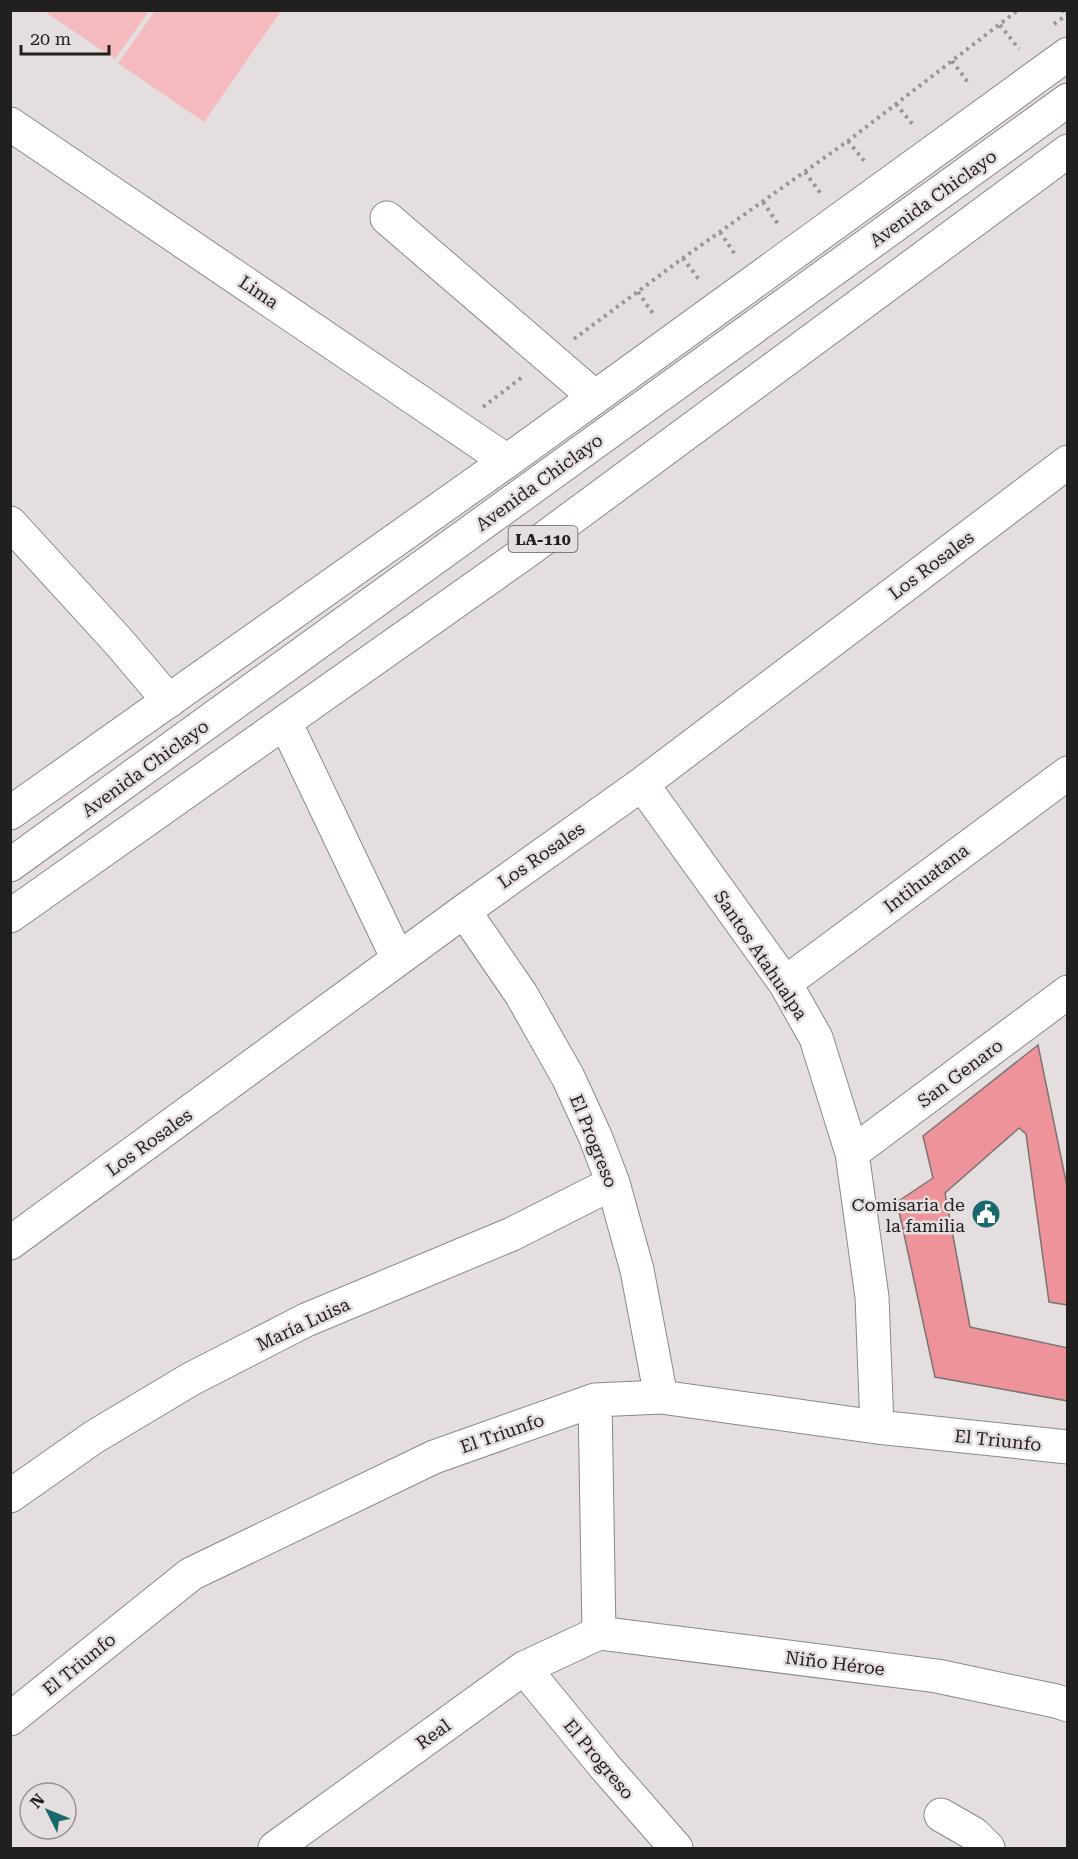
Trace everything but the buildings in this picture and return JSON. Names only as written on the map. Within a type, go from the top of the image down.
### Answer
[{"type":"street","name":"Avenida Chiclayo","points":[[10,813],[507,461],[1068,54]]},
{"type":"street","name":"Avenida Chiclayo","points":[[10,865],[1068,100]]},
{"type":"street","name":"Lima","points":[[10,124],[507,461]]},
{"type":"street","name":"LA-110","points":[[10,916],[527,551],[1068,151]]},
{"type":"street","points":[[387,218],[595,397]]},
{"type":"street","name":"Los Rosales","points":[[10,1243],[464,910],[642,784],[1068,462]]},
{"type":"street","points":[[10,523],[118,641],[169,701]]},
{"type":"street","points":[[285,722],[398,959]]},
{"type":"street","name":"Intihuatana","points":[[785,983],[1068,773]]},
{"type":"street","name":"Santos Atahualpa","points":[[642,784],[785,983],[816,1038],[852,1153],[872,1297],[877,1427]]},
{"type":"street","name":"El Progreso","points":[[464,910],[521,994],[568,1077],[595,1136],[613,1182],[637,1270],[661,1397]]},
{"type":"street","name":"San Genaro","points":[[852,1153],[1068,992]]},
{"type":"street","name":"María Luisa","points":[[10,1496],[94,1437],[191,1379],[306,1320],[512,1234],[613,1182]]},
{"type":"street","name":"El Triunfo","points":[[10,1719],[191,1574],[434,1457],[595,1400],[661,1397],[877,1427],[1068,1448]]},
{"type":"street","points":[[595,1400],[599,1633]]},
{"type":"street","name":"Real","points":[[275,1848],[524,1668],[599,1633]]},
{"type":"street","name":"Niño Héroe","points":[[599,1633],[937,1676],[1068,1705]]},
{"type":"street","name":"El Progreso","points":[[524,1668],[606,1768],[676,1848]]},
{"type":"street","points":[[941,1815],[974,1834],[988,1848]]},
{"type":"path","points":[[481,408],[683,258],[848,141],[1018,10]]},
{"type":"path","points":[[1062,10],[1066,15]]},
{"type":"path","points":[[1000,25],[1019,50]]},
{"type":"path","points":[[952,62],[970,85]]},
{"type":"path","points":[[896,104],[914,126]]},
{"type":"path","points":[[848,141],[865,162]]},
{"type":"path","points":[[805,172],[821,194]]},
{"type":"path","points":[[763,202],[778,224]]},
{"type":"path","points":[[720,232],[736,256]]},
{"type":"path","points":[[683,258],[700,281]]},
{"type":"path","points":[[638,292],[654,315]]},
{"type":"shaded area","points":[[44,11],[149,11],[115,59]]},
{"type":"shaded area","points":[[155,11],[281,11],[204,122],[118,63]]},
{"type":"place","name":"Comisaria de la familia","points":[[986,1214]]}]
